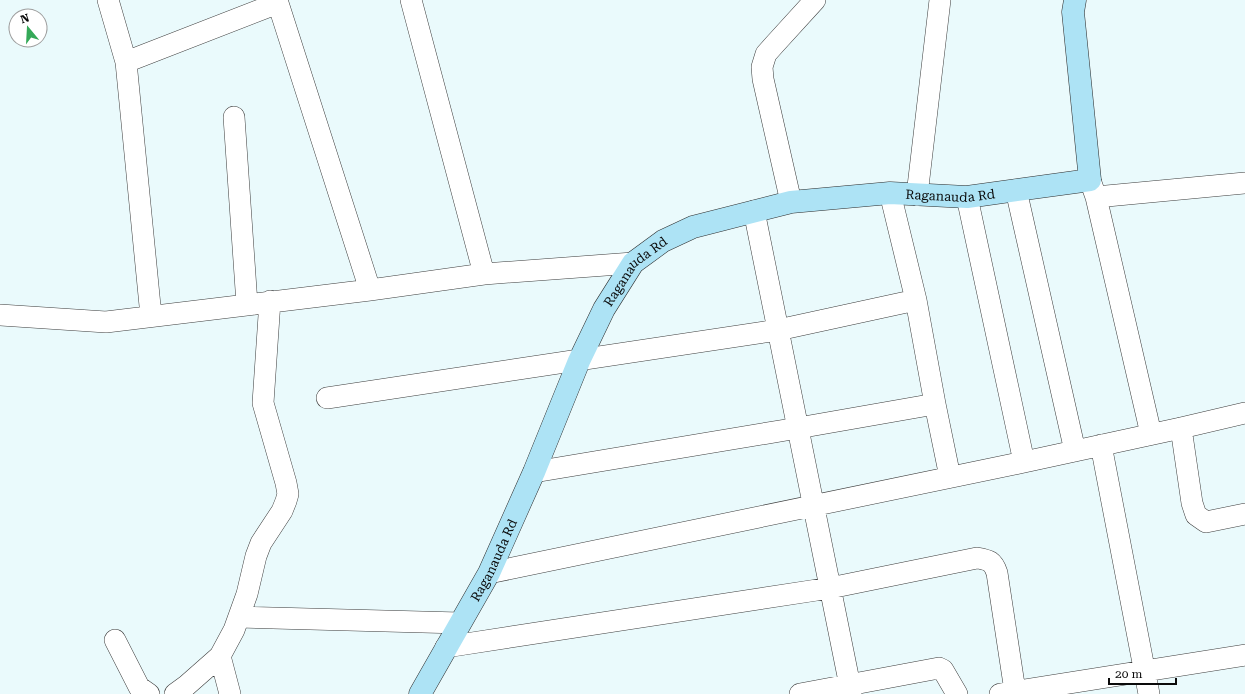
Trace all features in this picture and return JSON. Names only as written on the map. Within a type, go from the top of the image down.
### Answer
[{"type":"street","points":[[108,0],[126,62],[151,316]]},
{"type":"street","points":[[411,0],[484,274]]},
{"type":"street","points":[[791,202],[763,79],[762,67],[766,54],[815,0]]},
{"type":"street","points":[[917,195],[940,0]]},
{"type":"street","points":[[1075,0],[1073,12],[1093,189],[1151,434]]},
{"type":"street","points":[[126,62],[278,1],[370,290]]},
{"type":"street","points":[[234,117],[247,304]]},
{"type":"street","points":[[1093,189],[1245,183]]},
{"type":"street","name":"Raganauda Rd","points":[[420,694],[489,573],[534,472],[579,361],[604,309],[633,263],[663,241],[693,227],[791,202],[890,193],[967,197],[1016,190],[1093,189]]},
{"type":"street","points":[[1016,190],[1075,451]]},
{"type":"street","points":[[890,193],[916,300],[950,476]]},
{"type":"street","points":[[967,197],[1024,462]]},
{"type":"street","points":[[754,211],[850,690]]},
{"type":"street","points":[[0,315],[106,322],[370,290],[484,274],[633,263]]},
{"type":"street","points":[[327,398],[778,330],[916,300]]},
{"type":"street","points":[[175,694],[220,656],[239,617],[261,543],[282,511],[288,494],[263,403],[270,302]]},
{"type":"street","points":[[534,472],[935,404]]},
{"type":"street","points":[[489,573],[950,476],[1024,462],[1245,413]]},
{"type":"street","points":[[1181,428],[1192,504],[1196,515],[1206,522],[1245,514]]},
{"type":"street","points":[[1101,445],[1149,694]]},
{"type":"street","points":[[446,647],[830,588],[977,558],[989,560],[994,565],[997,573],[1007,693],[1245,655]]},
{"type":"street","points":[[239,617],[460,623]]},
{"type":"street","points":[[115,640],[139,687],[149,694]]},
{"type":"street","points":[[220,656],[230,694]]},
{"type":"street","points":[[800,694],[850,690],[934,668],[943,670],[957,694]]}]
